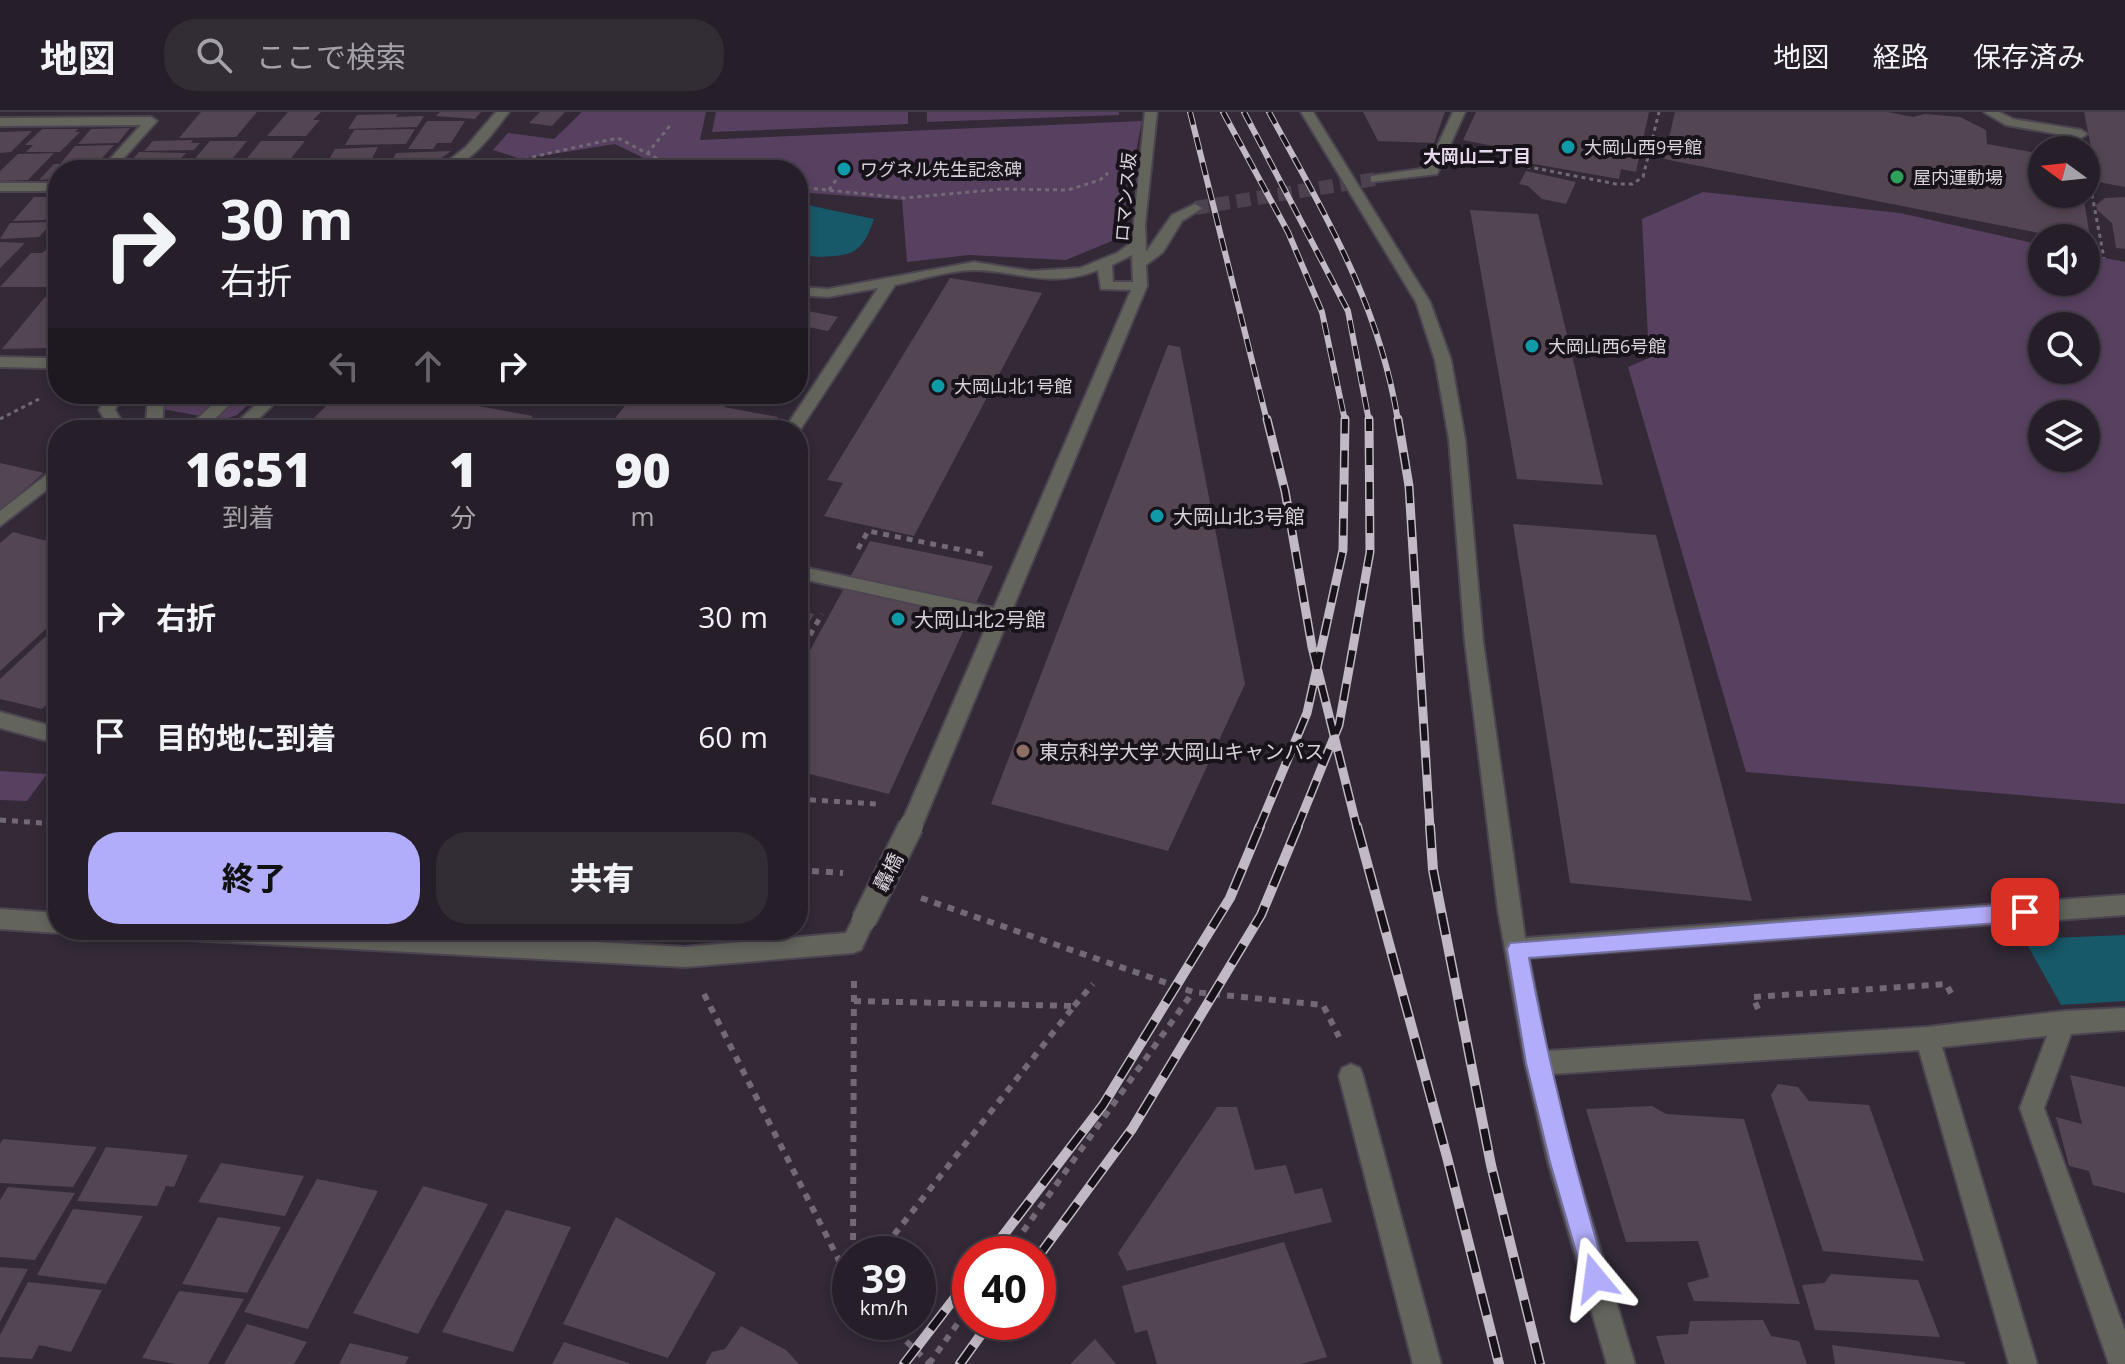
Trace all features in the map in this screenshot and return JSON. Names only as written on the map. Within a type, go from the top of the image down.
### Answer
[{"type":"street","points":[[456,160],[470,150],[503,112]]},
{"type":"street","name":"ロマンス坂","points":[[1140,286],[1137,245],[1151,112]]},
{"type":"street","points":[[1307,112],[1423,302],[1443,360],[1457,439],[1474,642],[1517,949],[1537,1063],[1561,1162],[1621,1364]]},
{"type":"street","points":[[1376,179],[1432,171],[1459,112]]},
{"type":"street","points":[[1990,112],[2010,122],[2081,134]]},
{"type":"street","points":[[0,122],[151,121],[115,160]]},
{"type":"street","points":[[0,187],[48,187]]},
{"type":"street","points":[[1139,264],[1158,249],[1173,221],[1182,212],[1195,208]]},
{"type":"street","points":[[808,292],[828,293],[974,266],[1031,275],[1082,272],[1105,264],[1137,245]]},
{"type":"street","points":[[1105,264],[1106,286],[1140,286]]},
{"type":"street","points":[[799,420],[890,281]]},
{"type":"street","name":"轟橋","points":[[853,943],[915,818],[1140,286]]},
{"type":"street","points":[[0,362],[48,363]]},
{"type":"street","points":[[204,420],[222,404]]},
{"type":"street","points":[[248,420],[265,404]]},
{"type":"street","points":[[0,520],[48,480]]},
{"type":"street","points":[[808,574],[1001,616]]},
{"type":"street","points":[[0,720],[44,732]]},
{"type":"street","points":[[1517,949],[2125,905]]},
{"type":"street","points":[[0,919],[48,922]]},
{"type":"street","points":[[373,940],[685,957],[853,943]]},
{"type":"street","points":[[1537,1063],[1927,1038],[2064,1022],[2125,1019]]},
{"type":"street","points":[[2064,1022],[2032,1108],[2123,1364]]},
{"type":"street","points":[[1927,1038],[2023,1364]]},
{"type":"street","points":[[1351,1076],[1427,1364]]},
{"type":"path","points":[[1512,158],[1519,165],[1616,184],[1632,184],[1643,177],[1659,112]]},
{"type":"path","points":[[647,154],[672,123]]},
{"type":"path","points":[[525,160],[618,138],[639,146],[659,160]]},
{"type":"path","points":[[808,188],[904,198],[1003,189],[1068,190],[1100,180],[1135,154],[1147,154]]},
{"type":"path","points":[[829,191],[844,169]]},
{"type":"path","points":[[2095,208],[2104,258]]},
{"type":"path","points":[[0,419],[46,395]]},
{"type":"path","points":[[808,638],[868,531],[1023,563]]},
{"type":"path","points":[[808,799],[867,802],[915,818]]},
{"type":"path","points":[[0,820],[48,823]]},
{"type":"path","points":[[808,871],[848,874]]},
{"type":"path","points":[[908,894],[1193,992],[1323,1005],[1338,1034],[1351,1076]]},
{"type":"path","points":[[853,943],[853,1236]]},
{"type":"path","points":[[685,957],[832,1247]]},
{"type":"path","points":[[893,1236],[1093,984]]},
{"type":"path","points":[[1760,1013],[1753,997],[1946,984],[1971,1031]]},
{"type":"path","points":[[1020,1236],[1193,992]]},
{"type":"path","points":[[854,1001],[1074,1006]]},
{"type":"path","points":[[904,1340],[929,1364],[952,1331]]},
{"type":"shaded area","points":[[582,112],[706,112],[700,140],[1142,121],[1119,238],[1066,260],[969,255],[907,262],[902,200],[808,193],[808,160],[648,160],[615,144],[521,159],[493,150],[508,133],[554,139]]},
{"type":"shaded area","points":[[716,112],[908,112],[908,124],[712,132]]},
{"type":"shaded area","points":[[927,112],[1119,112],[1119,115],[927,122]]},
{"type":"shaded area","points":[[1703,192],[1900,213],[2028,242],[2028,296],[2100,296],[2100,257],[2125,262],[2125,804],[1746,772],[1628,367],[1649,358],[1642,219]]},
{"type":"shaded area","points":[[135,404],[249,404],[237,415],[222,420]]},
{"type":"shaded area","points":[[0,771],[47,774],[27,801],[0,800]]},
{"type":"water","points":[[808,205],[874,219],[864,241],[854,251],[808,256]]},
{"type":"water","points":[[2125,935],[2125,1001],[2061,1005],[2024,939]]},
{"type":"building","points":[[201,112],[257,112],[236,137],[179,138]]},
{"type":"building","points":[[288,112],[321,112],[313,120],[320,120],[306,136],[267,136]]},
{"type":"building","points":[[440,112],[481,112],[475,119],[436,116]]},
{"type":"building","points":[[540,112],[565,112],[552,126],[529,123]]},
{"type":"building","points":[[1363,112],[1445,112],[1434,143],[1378,141]]},
{"type":"building","name":"大岡山西9号館","points":[[1476,112],[1649,112],[1636,172],[1621,169],[1619,179],[1523,162],[1527,153],[1463,140]]},
{"type":"building","name":"屋内運動場","points":[[1675,112],[1888,112],[1913,117],[1925,114],[1960,117],[1986,130],[1987,144],[2028,151],[2028,208],[2085,208],[2088,224],[2028,224],[2028,231],[1664,159]]},
{"type":"building","points":[[2084,112],[2125,112],[2125,187],[2100,182],[2100,136],[2089,136]]},
{"type":"building","points":[[398,114],[396,117],[424,116],[417,127],[348,129],[357,115]]},
{"type":"building","points":[[427,121],[465,121],[451,143],[437,143],[433,149],[408,149]]},
{"type":"building","points":[[130,128],[118,143],[78,144],[91,129]]},
{"type":"building","points":[[42,129],[78,129],[75,132],[80,132],[60,152],[26,152],[33,145],[25,145]]},
{"type":"building","points":[[415,129],[406,144],[345,145],[354,130]]},
{"type":"building","points":[[32,131],[11,152],[0,153],[0,132]]},
{"type":"building","points":[[193,140],[191,143],[200,143],[194,150],[144,151],[153,141]]},
{"type":"building","points":[[210,141],[247,141],[231,160],[194,160]]},
{"type":"building","points":[[261,141],[305,141],[289,160],[246,160]]},
{"type":"building","points":[[114,145],[100,160],[63,160],[75,146]]},
{"type":"building","points":[[378,147],[371,160],[329,160],[335,149]]},
{"type":"building","points":[[451,151],[439,160],[392,160],[396,153]]},
{"type":"building","points":[[139,152],[186,153],[179,160],[131,160]]},
{"type":"building","points":[[54,153],[28,180],[0,181],[0,171],[18,154]]},
{"type":"building","points":[[48,170],[48,180],[39,180]]},
{"type":"building","points":[[1526,171],[1576,182],[1566,204],[1542,199],[1528,186],[1519,184]]},
{"type":"building","points":[[34,197],[48,197],[48,217],[45,220],[13,221]]},
{"type":"building","points":[[2125,197],[2125,249],[2116,248],[2112,223],[2097,210],[2105,198]]},
{"type":"building","name":"大岡山西6号館","points":[[1470,210],[1538,214],[1603,485],[1517,479]]},
{"type":"building","points":[[48,222],[48,227],[39,237],[0,239],[10,223]]},
{"type":"building","points":[[0,242],[25,243],[0,268]]},
{"type":"building","points":[[48,250],[47,287],[0,287],[31,253]]},
{"type":"building","name":"大岡山北1号館","points":[[950,278],[1042,293],[914,536],[824,516],[843,483],[827,480]]},
{"type":"building","points":[[45,297],[48,297],[48,348],[2,349]]},
{"type":"building","points":[[808,311],[838,317],[828,331],[808,327]]},
{"type":"building","name":"大岡山北3号館","points":[[1168,345],[1180,347],[1245,684],[1168,851],[991,804]]},
{"type":"building","points":[[328,404],[467,404],[533,416],[530,420],[312,420]]},
{"type":"building","points":[[626,404],[726,404],[724,407],[778,417],[776,420],[614,420]]},
{"type":"building","points":[[0,463],[44,473],[0,510]]},
{"type":"building","points":[[1513,524],[1656,535],[1752,901],[1570,883]]},
{"type":"building","points":[[13,532],[48,541],[48,627],[0,671],[0,543]]},
{"type":"building","name":"大岡山北2号館","points":[[870,541],[993,566],[889,794],[808,774],[808,654]]},
{"type":"building","points":[[48,634],[48,703],[42,709],[0,699],[0,679]]},
{"type":"building","points":[[2070,1075],[2125,1087],[2125,1193],[2093,1185],[2089,1171],[2069,1166],[2056,1117],[2082,1124]]},
{"type":"building","points":[[1778,1084],[1798,1087],[1809,1101],[1869,1105],[1924,1261],[1823,1251],[1771,1095]]},
{"type":"building","points":[[1652,1106],[1666,1114],[1744,1119],[1800,1304],[1694,1301],[1687,1283],[1709,1277],[1698,1241],[1626,1242],[1586,1109]]},
{"type":"building","points":[[1217,1107],[1237,1107],[1255,1170],[1286,1165],[1295,1194],[1322,1188],[1332,1222],[1127,1271],[1118,1253]]},
{"type":"building","points":[[3,1139],[97,1147],[73,1187],[0,1183],[0,1144]]},
{"type":"building","points":[[106,1147],[188,1155],[174,1187],[166,1186],[157,1206],[77,1201]]},
{"type":"building","points":[[221,1163],[304,1176],[285,1216],[198,1202]]},
{"type":"building","points":[[317,1179],[378,1191],[308,1329],[244,1312]]},
{"type":"building","points":[[423,1186],[488,1204],[418,1334],[353,1313]]},
{"type":"building","points":[[8,1187],[75,1193],[35,1260],[0,1257],[0,1200]]},
{"type":"building","points":[[73,1209],[143,1216],[106,1284],[37,1275]]},
{"type":"building","points":[[506,1210],[571,1227],[513,1352],[442,1332]]},
{"type":"building","points":[[218,1217],[281,1227],[247,1293],[182,1284]]},
{"type":"building","points":[[616,1217],[716,1273],[668,1358],[563,1324]]},
{"type":"building","points":[[1284,1242],[1327,1357],[1301,1364],[1157,1364],[1147,1330],[1135,1333],[1122,1286]]},
{"type":"building","points":[[0,1267],[28,1269],[0,1322]]},
{"type":"building","points":[[1831,1274],[1918,1280],[1940,1337],[1815,1330],[1802,1285],[1824,1283]]},
{"type":"building","points":[[28,1282],[102,1290],[71,1352],[39,1345],[32,1359],[0,1357],[0,1335]]},
{"type":"building","points":[[179,1291],[244,1299],[208,1364],[176,1364],[142,1358]]},
{"type":"building","points":[[1763,1320],[1771,1336],[1799,1341],[1807,1364],[1665,1364],[1656,1336],[1688,1334],[1690,1321]]},
{"type":"building","points":[[247,1324],[307,1342],[294,1364],[224,1364]]},
{"type":"building","points":[[741,1326],[786,1350],[799,1364],[705,1364],[712,1352],[725,1349]]},
{"type":"building","points":[[1095,1339],[1116,1364],[1070,1364]]},
{"type":"building","points":[[564,1342],[629,1363],[629,1364],[552,1364]]},
{"type":"building","points":[[350,1343],[409,1357],[405,1364],[339,1364]]},
{"type":"building","points":[[1832,1345],[1965,1362],[1965,1364],[1835,1364]]},
{"type":"tunnel","points":[[1195,208],[1376,179]]},
{"type":"railway","points":[[1190,112],[1267,421]]},
{"type":"railway","points":[[1223,112],[1288,232],[1322,312],[1345,421]]},
{"type":"railway","points":[[1244,112],[1348,311],[1369,421]]},
{"type":"railway","points":[[1269,112],[1329,224],[1364,299],[1378,337],[1398,421]]},
{"type":"railway","points":[[1267,419],[1285,491],[1317,667]]},
{"type":"railway","points":[[1334,737],[1339,725],[1370,552],[1369,419]]},
{"type":"railway","points":[[1398,419],[1409,486],[1430,828]]},
{"type":"railway","points":[[1317,667],[1343,550],[1345,421]]},
{"type":"railway","points":[[1259,828],[1307,713],[1317,667]]},
{"type":"railway","points":[[1317,667],[1334,737]]},
{"type":"railway","points":[[1297,828],[1334,737]]},
{"type":"railway","points":[[1334,737],[1357,828]]},
{"type":"railway","points":[[1003,1236],[1103,1105],[1230,898],[1260,826]]},
{"type":"railway","points":[[1053,1236],[1132,1129],[1261,915],[1298,826]]},
{"type":"railway","points":[[1357,826],[1447,1157],[1499,1364]]},
{"type":"railway","points":[[1430,826],[1433,870],[1491,1165],[1540,1364]]},
{"type":"railway","points":[[904,1364],[952,1301]]},
{"type":"railway","points":[[960,1364],[977,1340]]},
{"type":"place","name":"大岡山西9号館","points":[[1568,147]]},
{"type":"place","name":"ワグネル先生記念碑","points":[[844,169]]},
{"type":"place","name":"屋内運動場","points":[[1897,177]]},
{"type":"place","name":"大岡山西6号館","points":[[1532,346]]},
{"type":"place","name":"大岡山北1号館","points":[[938,386]]},
{"type":"place","name":"大岡山北3号館","points":[[1157,516]]},
{"type":"place","name":"大岡山北2号館","points":[[898,619]]},
{"type":"place","name":"東京科学大学 大岡山キャンパス","points":[[1023,751]]},
{"type":"district","name":"大岡山二丁目","points":[[1477,156]]},
{"type":"route","points":[[1595,1278],[1561,1162],[1537,1063],[1517,949],[2025,912]]}]
